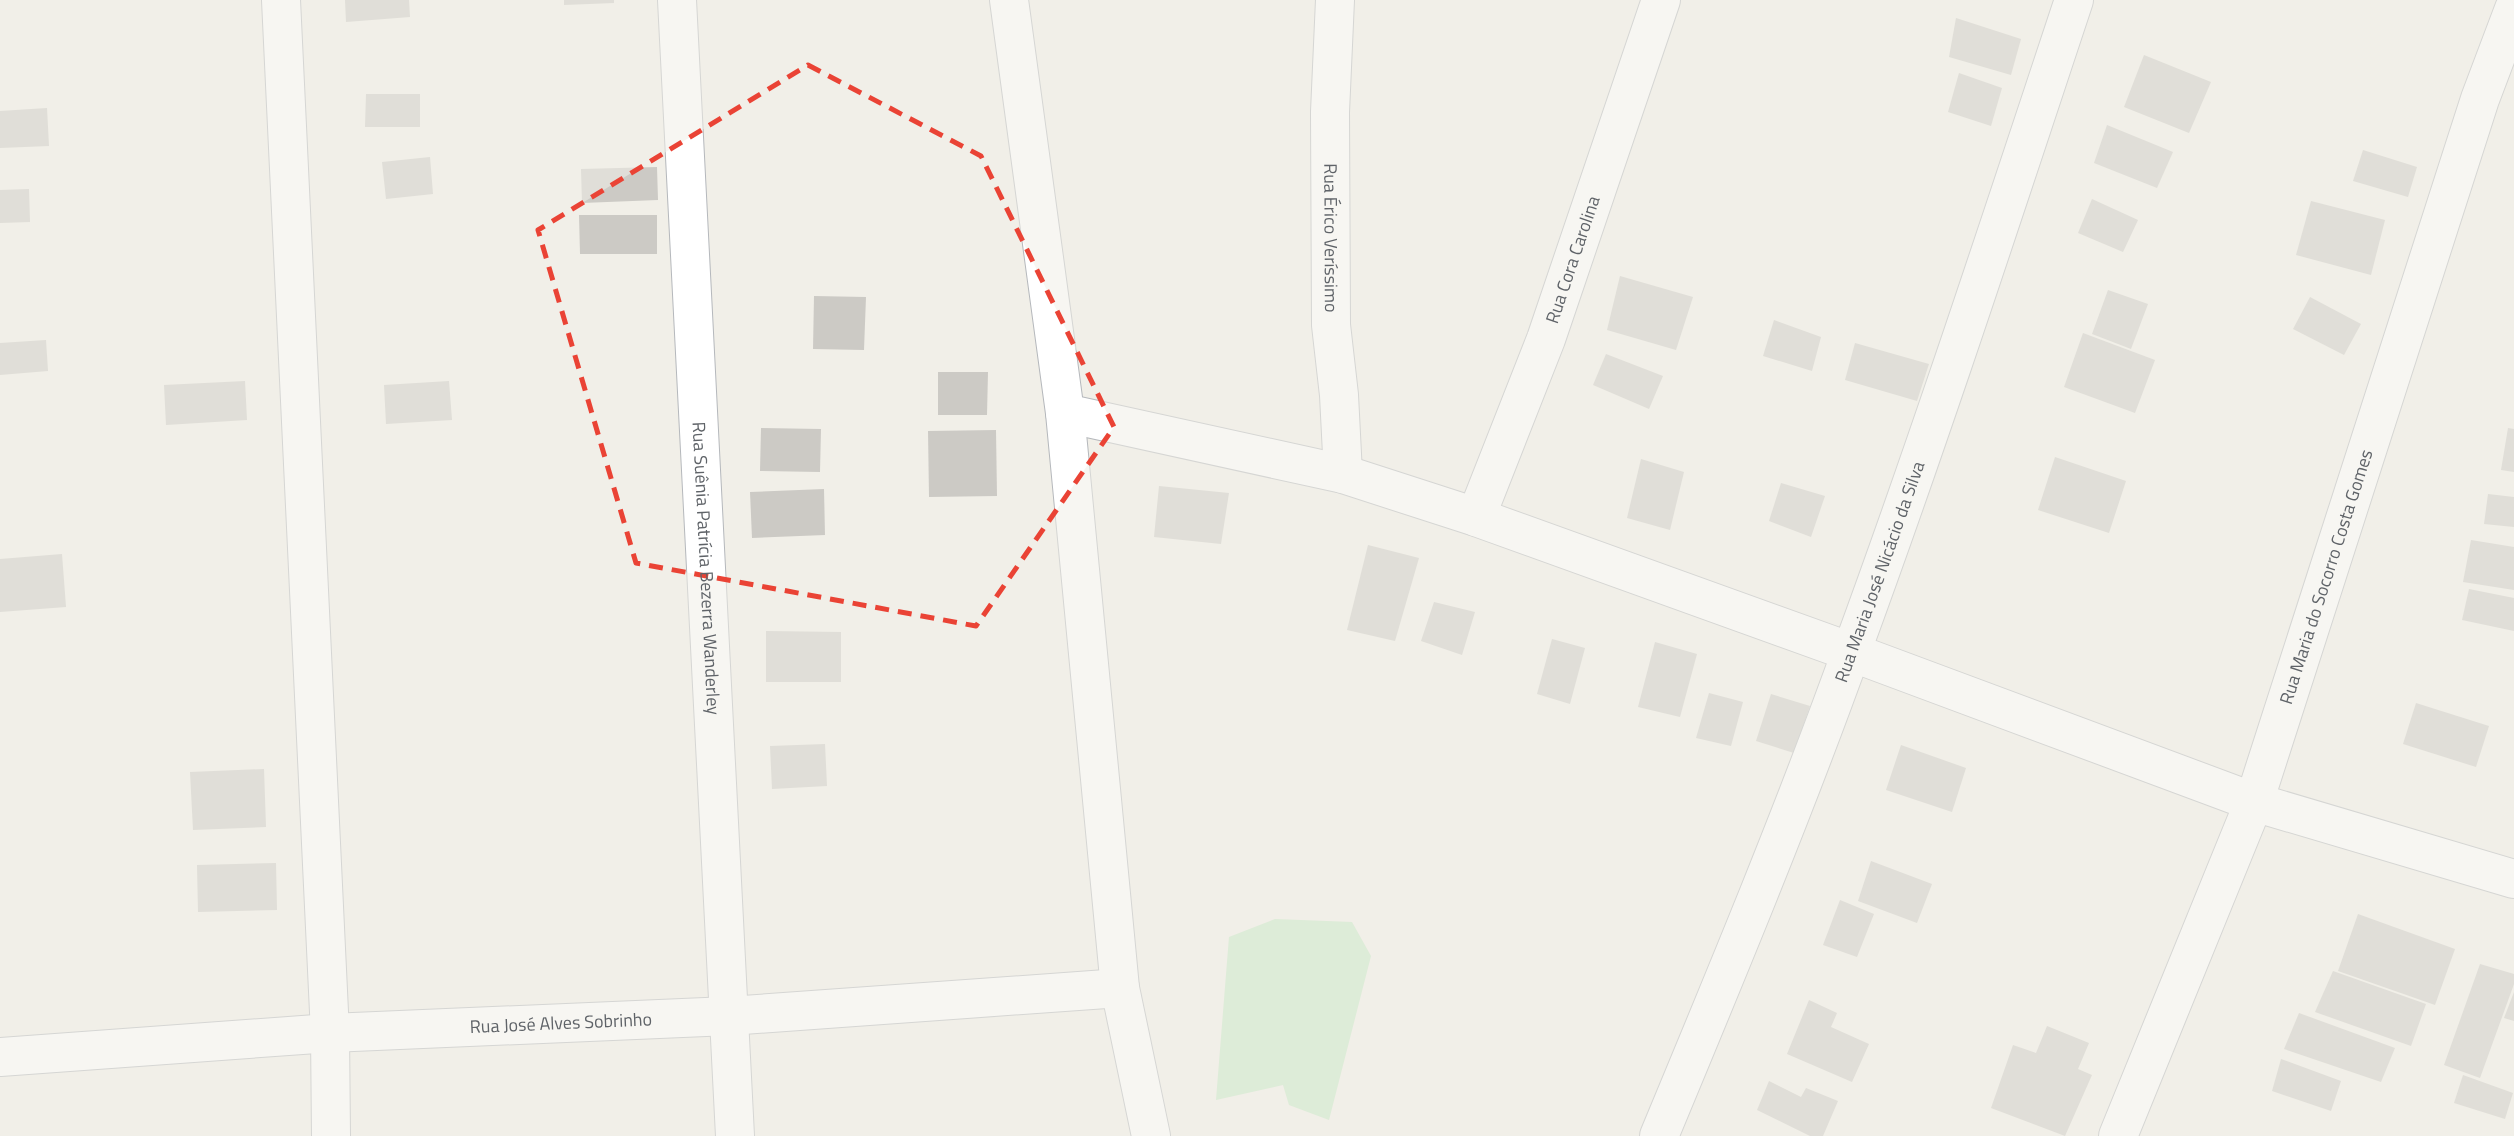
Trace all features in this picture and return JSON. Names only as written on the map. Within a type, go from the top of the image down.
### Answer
[{"type":"street","points":[[281,0],[330,1032],[331,1136]]},
{"type":"street","name":"Rua Suênia Patrícia Bezerra Wanderley","points":[[677,0],[736,1136]]},
{"type":"street","points":[[1009,0],[1065,413],[1120,988],[1151,1136]]},
{"type":"street","name":"Rua Érico Veríssimo","points":[[1335,0],[1330,112],[1331,326],[1339,396],[1343,474]]},
{"type":"street","name":"Rua Cora Carolina","points":[[1476,517],[1550,327],[1661,0]]},
{"type":"street","name":"Rua Maria José Nicácio da Silva","points":[[1659,1136],[1731,964],[1852,652],[1955,360],[2074,0]]},
{"type":"street","name":"Rua Maria do Socorro Costa Gomes","points":[[2119,1136],[2254,802],[2476,112],[2514,9]]},
{"type":"street","points":[[1065,413],[1343,474],[1476,517],[1852,652],[2254,802],[2514,879]]},
{"type":"street","name":"Rua José Alves Sobrinho","points":[[0,1057],[330,1032],[729,1016],[1120,988]]},
{"type":"highlighted area","points":[[808,65],[981,156],[1114,427],[976,626],[636,563],[538,230]]},
{"type":"green space","points":[[1275,919],[1352,922],[1371,956],[1329,1120],[1289,1105],[1283,1085],[1216,1100],[1229,937]]},
{"type":"building","points":[[345,0],[409,0],[410,17],[346,22]]},
{"type":"building","points":[[564,0],[614,0],[614,3],[564,5]]},
{"type":"building","points":[[1956,18],[2021,39],[2011,75],[1949,57]]},
{"type":"building","points":[[2144,55],[2211,82],[2189,133],[2124,107]]},
{"type":"building","points":[[1959,73],[2002,88],[1991,126],[1948,112]]},
{"type":"building","points":[[366,94],[420,94],[420,127],[365,127]]},
{"type":"building","points":[[47,108],[49,146],[0,148],[0,111]]},
{"type":"building","points":[[2107,125],[2173,152],[2157,188],[2094,163]]},
{"type":"building","points":[[2363,150],[2417,167],[2408,197],[2353,181]]},
{"type":"building","points":[[430,157],[433,194],[386,199],[382,162]]},
{"type":"building","points":[[657,167],[658,200],[582,203],[581,169]]},
{"type":"building","points":[[29,189],[30,222],[0,223],[0,190]]},
{"type":"building","points":[[2092,199],[2138,220],[2123,252],[2078,233]]},
{"type":"building","points":[[2311,201],[2385,220],[2371,275],[2296,255]]},
{"type":"building","points":[[579,215],[657,215],[657,254],[580,254]]},
{"type":"building","points":[[1620,276],[1693,297],[1676,350],[1607,330]]},
{"type":"building","points":[[2108,290],[2148,304],[2131,349],[2092,334]]},
{"type":"building","points":[[814,296],[866,297],[864,350],[813,349]]},
{"type":"building","points":[[2310,297],[2361,324],[2344,355],[2293,329]]},
{"type":"building","points":[[1774,320],[1821,337],[1812,371],[1763,356]]},
{"type":"building","points":[[2083,333],[2155,360],[2135,413],[2064,387]]},
{"type":"building","points":[[46,340],[48,371],[0,375],[0,343]]},
{"type":"building","points":[[1855,343],[1929,364],[1917,401],[1845,380]]},
{"type":"building","points":[[1606,354],[1663,376],[1649,409],[1593,385]]},
{"type":"building","points":[[938,372],[988,372],[987,415],[938,415]]},
{"type":"building","points":[[245,381],[247,420],[166,425],[164,385]]},
{"type":"building","points":[[449,381],[452,420],[386,424],[384,385]]},
{"type":"building","points":[[761,428],[821,429],[820,472],[760,471]]},
{"type":"building","points":[[2508,428],[2514,429],[2514,472],[2501,470]]},
{"type":"building","points":[[996,430],[997,496],[929,497],[928,431]]},
{"type":"building","points":[[2055,457],[2126,481],[2109,533],[2038,510]]},
{"type":"building","points":[[1641,459],[1684,472],[1670,530],[1627,518]]},
{"type":"building","points":[[1781,483],[1825,496],[1811,537],[1769,521]]},
{"type":"building","points":[[1159,486],[1229,493],[1221,544],[1154,537]]},
{"type":"building","points":[[824,489],[825,535],[752,538],[750,492]]},
{"type":"building","points":[[2488,494],[2514,497],[2514,527],[2484,524]]},
{"type":"building","points":[[2471,540],[2514,547],[2514,590],[2463,582]]},
{"type":"building","points":[[1368,545],[1419,558],[1395,641],[1347,630]]},
{"type":"building","points":[[62,554],[66,607],[0,612],[0,559]]},
{"type":"building","points":[[2469,589],[2514,598],[2514,631],[2462,620]]},
{"type":"building","points":[[1434,602],[1475,612],[1462,655],[1421,641]]},
{"type":"building","points":[[766,631],[841,632],[841,682],[766,682]]},
{"type":"building","points":[[1552,639],[1585,648],[1570,704],[1537,694]]},
{"type":"building","points":[[1655,642],[1697,654],[1680,717],[1638,707]]},
{"type":"building","points":[[1709,693],[1743,702],[1731,746],[1696,738]]},
{"type":"building","points":[[1771,694],[1810,706],[1794,753],[1756,741]]},
{"type":"building","points":[[2416,703],[2489,726],[2476,767],[2403,744]]},
{"type":"building","points":[[825,744],[827,786],[772,789],[770,746]]},
{"type":"building","points":[[1901,745],[1966,768],[1952,812],[1886,790]]},
{"type":"building","points":[[264,769],[266,827],[193,830],[190,772]]},
{"type":"building","points":[[1871,861],[1932,884],[1917,923],[1858,901]]},
{"type":"building","points":[[276,863],[277,910],[198,912],[197,865]]},
{"type":"building","points":[[1840,900],[1874,914],[1857,957],[1823,945]]},
{"type":"building","points":[[2358,914],[2455,949],[2435,1005],[2338,971]]},
{"type":"building","points":[[2480,964],[2514,974],[2514,984],[2480,1078],[2444,1065]]},
{"type":"building","points":[[2333,971],[2426,1004],[2411,1046],[2315,1012]]},
{"type":"building","points":[[2514,992],[2514,1021],[2504,1018]]},
{"type":"building","points":[[1809,1000],[1837,1013],[1831,1027],[1869,1044],[1852,1082],[1787,1054]]},
{"type":"building","points":[[2299,1013],[2395,1048],[2381,1082],[2284,1049]]},
{"type":"building","points":[[2047,1026],[2089,1043],[2078,1069],[2092,1075],[2065,1136],[1991,1108],[2013,1045],[2036,1053]]},
{"type":"building","points":[[2281,1059],[2341,1081],[2331,1111],[2272,1091]]},
{"type":"building","points":[[2463,1075],[2513,1093],[2505,1119],[2454,1103]]},
{"type":"building","points":[[1769,1081],[1801,1097],[1806,1088],[1838,1101],[1823,1136],[1810,1136],[1757,1110]]}]
